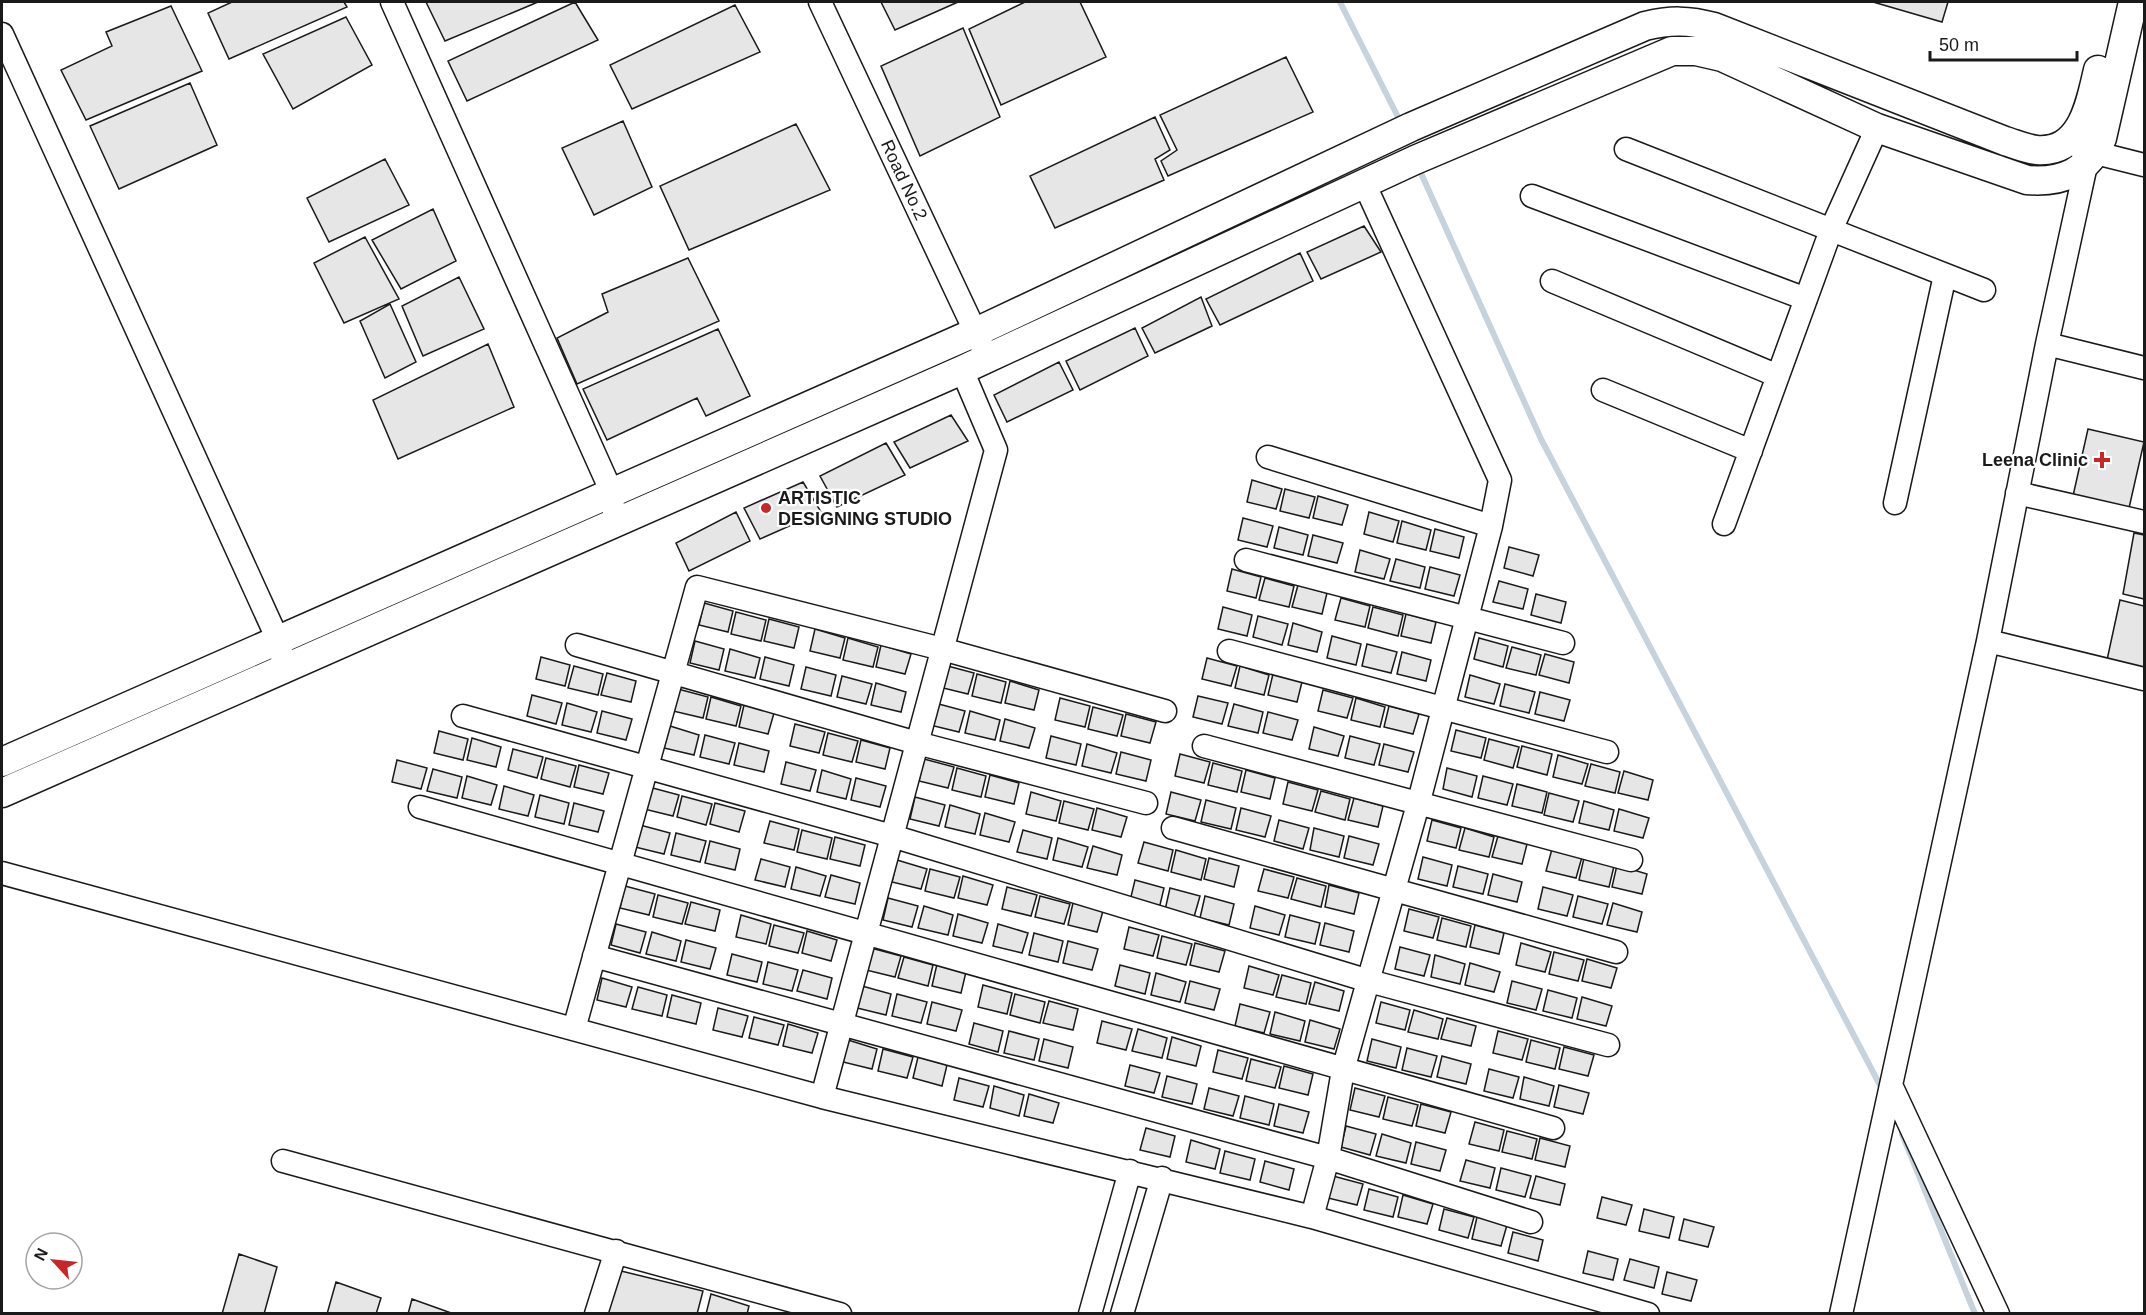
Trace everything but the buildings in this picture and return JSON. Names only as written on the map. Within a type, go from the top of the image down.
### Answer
[{"type":"main road","points":[[2087,151],[2090,104],[2113,2]]},
{"type":"main road","points":[[2,793],[286,670],[614,522],[962,370],[1364,183],[1672,51],[1696,51],[1722,57],[1877,128],[2027,180],[2049,182],[2102,138],[2133,2]]},
{"type":"main road","points":[[2,762],[976,332],[1411,127],[1621,35],[1669,20],[1694,22],[1714,27],[2005,141],[2036,150],[2053,148],[2068,142],[2087,151]]},
{"type":"main road","points":[[1411,127],[1424,157]]},
{"type":"street","points":[[392,2],[612,493],[614,522]]},
{"type":"street","name":"Road No.2","points":[[820,2],[988,358]]},
{"type":"street","points":[[2,34],[278,640],[286,670]]},
{"type":"street","points":[[1724,525],[1831,230],[1877,128]]},
{"type":"street","points":[[1626,149],[1984,290]]},
{"type":"street","points":[[1840,1314],[1887,1109],[1988,641],[2087,151],[2145,165]]},
{"type":"street","points":[[1312,1217],[1328,1158],[1343,1070],[1468,617],[1500,480],[1364,183]]},
{"type":"street","points":[[1532,196],[1806,299]]},
{"type":"street","points":[[1895,503],[1945,275]]},
{"type":"street","points":[[1552,281],[1778,376]]},
{"type":"street","points":[[2047,344],[2145,368]]},
{"type":"street","points":[[822,1096],[996,450],[962,370]]},
{"type":"street","points":[[1604,390],[1750,451]]},
{"type":"street","points":[[1268,457],[1491,526]]},
{"type":"street","points":[[2017,493],[2145,522]]},
{"type":"street","points":[[1246,561],[1563,643]]},
{"type":"street","points":[[574,1029],[697,587],[942,649],[1165,711]]},
{"type":"street","points":[[1988,641],[2145,679]]},
{"type":"street","points":[[577,645],[673,675],[917,743],[1146,803]]},
{"type":"street","points":[[1229,651],[1607,752]]},
{"type":"street","points":[[463,716],[892,836],[1369,981],[1608,1045]]},
{"type":"street","points":[[1204,746],[1419,801],[1631,860]]},
{"type":"street","points":[[420,807],[1553,1128]]},
{"type":"street","points":[[1173,828],[1616,952]]},
{"type":"street","points":[[2,873],[822,1096],[1162,1178],[1312,1217],[1648,1314]]},
{"type":"street","points":[[594,956],[841,1026],[1328,1158],[1531,1222]]},
{"type":"street","points":[[1892,1085],[1998,1314]]},
{"type":"street","points":[[283,1161],[840,1314]]},
{"type":"street","points":[[1090,1314],[1130,1171]]},
{"type":"street","points":[[1122,1314],[1162,1178]]},
{"type":"street","points":[[596,1314],[616,1251]]},
{"type":"street","points":[[1846,1288],[1857,1314]]},
{"type":"waterway","points":[[1340,2],[1399,119]]},
{"type":"waterway","points":[[1420,171],[1541,439],[1882,1089]]},
{"type":"waterway","points":[[1902,1134],[1975,1314]]},
{"type":"place","name":"Leena Clinic","points":[[2102,460]]},
{"type":"place","name":"ARTISTIC DESIGNING STUDIO","points":[[766,508]]}]
